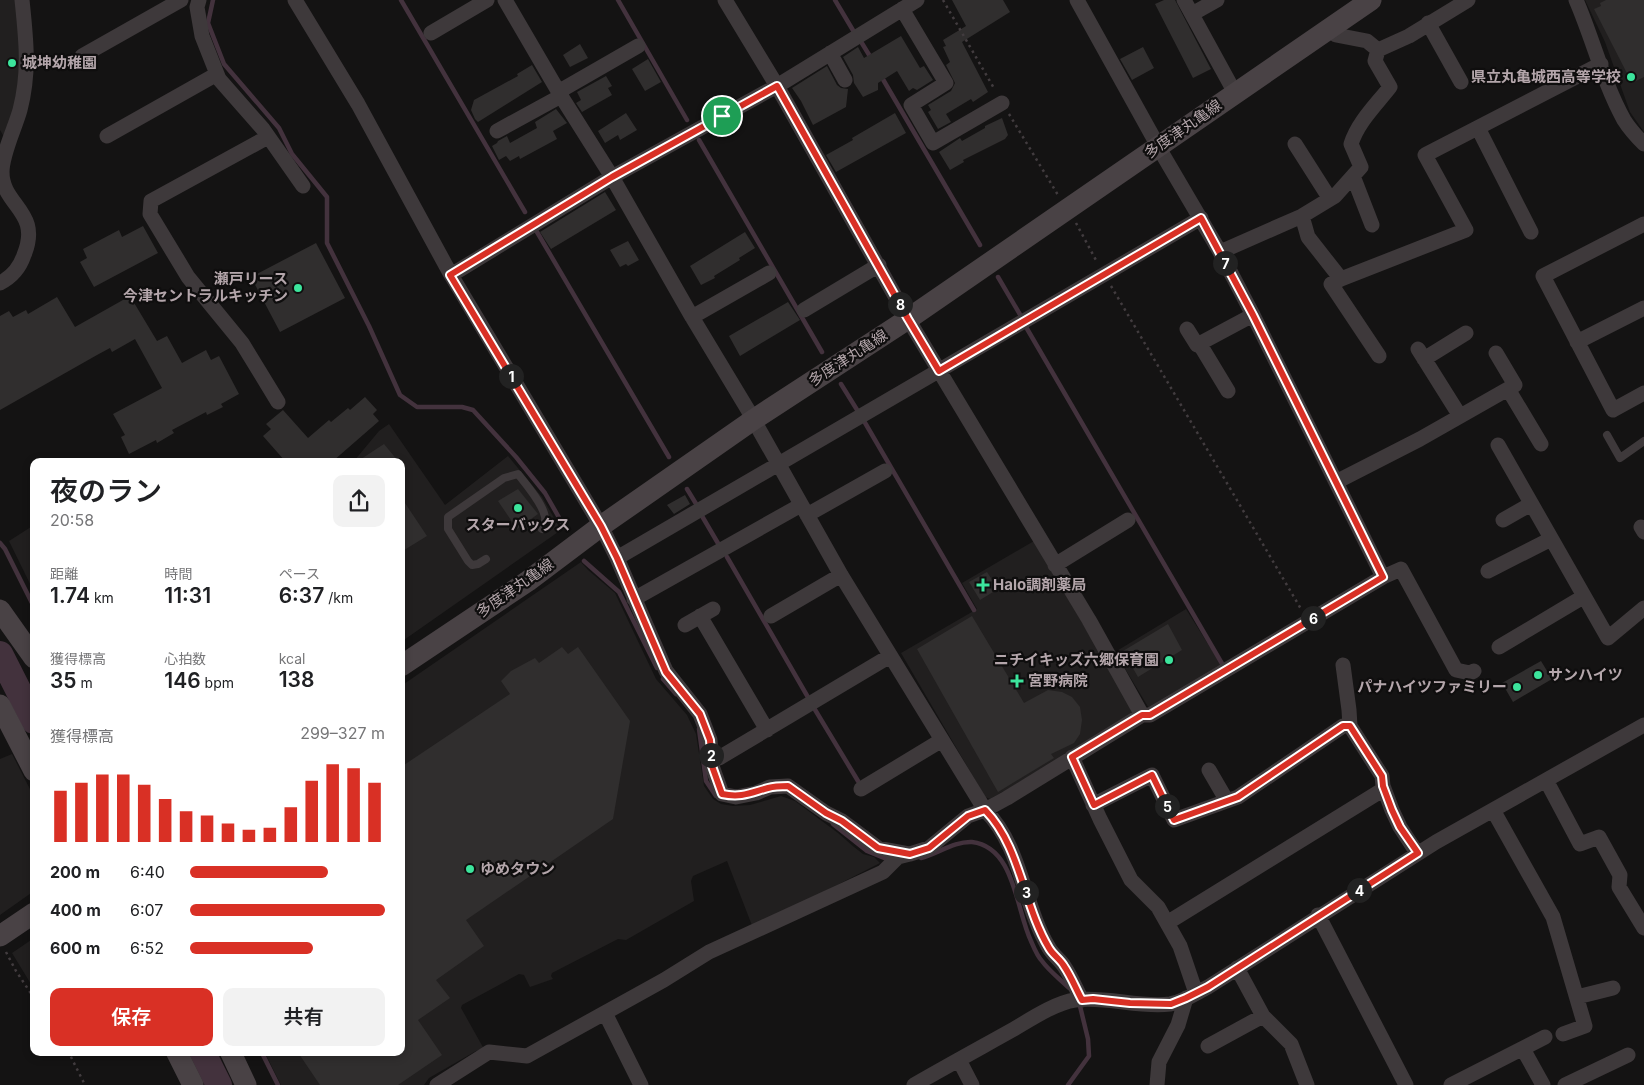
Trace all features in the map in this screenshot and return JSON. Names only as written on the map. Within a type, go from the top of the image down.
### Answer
[{"type":"main road","name":"多度津丸亀線","points":[[405,663],[528,581],[601,526],[753,420],[908,319],[1371,0]]},
{"type":"main road","points":[[0,610],[30,652]]},
{"type":"main road","points":[[0,705],[30,763]]},
{"type":"main road","points":[[1,941],[30,916]]},
{"type":"main road","points":[[178,1056],[193,1085]]},
{"type":"main road","points":[[232,1056],[246,1085]]},
{"type":"street","points":[[0,283],[20,267],[28,247],[30,227],[5,188],[2,172],[6,152],[20,109],[27,59],[22,0]]},
{"type":"street","points":[[82,56],[181,0]]},
{"type":"street","points":[[198,0],[197,7],[202,36],[219,79],[268,137],[303,186]]},
{"type":"street","points":[[295,0],[358,104],[450,275],[601,526],[617,558],[666,672],[700,714],[710,740],[712,766],[722,794],[736,797],[756,793],[770,787],[788,786],[826,813],[842,821],[878,848],[904,855]]},
{"type":"street","points":[[431,33],[487,0]]},
{"type":"street","points":[[505,0],[560,94],[612,177],[753,420],[840,575],[985,810],[994,819],[1008,842],[1032,910],[1050,948],[1064,966],[1082,1000]]},
{"type":"street","points":[[725,0],[777,86],[908,319],[1090,620],[1142,715]]},
{"type":"street","points":[[450,275],[612,177],[777,86],[917,0]]},
{"type":"street","points":[[1077,0],[1158,146],[1220,252],[1383,577]]},
{"type":"street","points":[[1184,0],[1235,94]]},
{"type":"street","points":[[1192,14],[1217,0]]},
{"type":"street","points":[[1378,50],[1409,36],[1468,0]]},
{"type":"street","points":[[1576,0],[1588,27],[1609,88],[1625,122],[1644,144]]},
{"type":"street","points":[[902,9],[946,83],[911,105],[933,143],[1002,103]]},
{"type":"street","points":[[1428,24],[1461,82]]},
{"type":"street","points":[[1330,28],[1336,34],[1367,42],[1378,50]]},
{"type":"street","points":[[497,131],[522,126],[560,94],[638,46]]},
{"type":"street","points":[[1220,252],[1302,216],[1330,199],[1361,167],[1351,144],[1354,135],[1360,124],[1390,86],[1376,61],[1378,50]]},
{"type":"street","points":[[830,53],[845,80]]},
{"type":"street","points":[[1379,356],[1331,284],[1466,230],[1425,155],[1601,64]]},
{"type":"street","points":[[107,136],[217,74]]},
{"type":"street","points":[[1478,128],[1531,232]]},
{"type":"street","points":[[268,137],[151,201],[150,214],[188,277],[242,343],[278,402]]},
{"type":"street","points":[[1295,144],[1330,199]]},
{"type":"street","points":[[1353,176],[1372,225]]},
{"type":"street","points":[[1302,216],[1308,237],[1341,279]]},
{"type":"street","points":[[617,558],[1201,218]]},
{"type":"street","points":[[1644,224],[1543,276],[1613,410],[1644,393]]},
{"type":"street","points":[[804,310],[879,265]]},
{"type":"street","points":[[692,317],[769,273]]},
{"type":"street","points":[[1578,342],[1644,308]]},
{"type":"street","points":[[1187,329],[1197,345],[1253,315]]},
{"type":"street","points":[[1460,416],[1421,354],[1466,333]]},
{"type":"street","points":[[1199,343],[1228,391]]},
{"type":"street","points":[[1336,482],[1515,385],[1496,353]]},
{"type":"street","points":[[1508,389],[1541,444]]},
{"type":"street","points":[[1498,445],[1608,638],[1644,608]]},
{"type":"street","points":[[634,599],[804,510],[885,471]]},
{"type":"street","points":[[1503,520],[1532,504]]},
{"type":"street","points":[[1056,565],[1128,520]]},
{"type":"street","points":[[1488,570],[1551,539]]},
{"type":"street","points":[[436,1085],[489,1052],[526,1056],[664,980],[709,952],[882,872],[904,855],[929,848],[968,816],[985,810],[1142,715],[1150,715],[1383,577],[1401,569],[1456,670],[1470,673],[1474,671]]},
{"type":"street","points":[[771,616],[840,575]]},
{"type":"street","points":[[1499,647],[1530,636],[1583,597]]},
{"type":"street","points":[[685,625],[707,613],[767,730]]},
{"type":"street","points":[[719,758],[890,656]]},
{"type":"street","points":[[1343,666],[1350,726],[1382,776],[1384,789],[1400,827],[1418,853]]},
{"type":"street","points":[[914,1085],[1063,1003],[1093,999],[1130,1003],[1171,1004],[1191,996],[1418,853],[1644,725]]},
{"type":"street","points":[[1094,805],[1152,775],[1174,820],[1238,797],[1343,726],[1350,726]]},
{"type":"street","points":[[862,789],[942,740]]},
{"type":"street","points":[[1072,757],[1131,880],[1158,907],[1180,946],[1191,996],[1159,1062],[1157,1085]]},
{"type":"street","points":[[1209,770],[1227,801]]},
{"type":"street","points":[[1546,780],[1580,844],[1598,837],[1620,875],[1619,887],[1644,928]]},
{"type":"street","points":[[1167,923],[1384,789]]},
{"type":"street","points":[[1493,810],[1553,917],[1585,1026],[1563,1034]]},
{"type":"street","points":[[1318,916],[1406,1085]]},
{"type":"street","points":[[1237,968],[1263,1016],[1291,1044],[1307,1085]]},
{"type":"street","points":[[1577,998],[1613,988]]},
{"type":"street","points":[[604,1013],[640,1085]]},
{"type":"street","points":[[1208,1046],[1263,1016]]},
{"type":"street","points":[[1451,1085],[1545,1037]]},
{"type":"street","points":[[1523,1048],[1543,1085]]},
{"type":"street","points":[[1565,1085],[1628,1055]]},
{"type":"street","points":[[959,1060],[972,1085]]},
{"type":"lane","points":[[1608,435],[1620,458],[1644,441]]},
{"type":"lane","points":[[486,559],[478,564],[472,564],[468,561],[448,529],[448,517],[504,478],[518,474],[546,518],[542,529]]},
{"type":"path","points":[[1067,210],[1073,217],[1104,274],[1308,621]]},
{"type":"path","points":[[1,941],[16,971],[30,992]]},
{"type":"path","points":[[70,1056],[85,1085]]},
{"type":"shaded area","name":"城坤幼稚園","points":[[0,0],[17,0],[23,74],[7,137],[0,130]]},
{"type":"shaded area","name":"県立丸亀城西高等学校","points":[[1585,0],[1644,0],[1644,132],[1630,112],[1605,42]]},
{"type":"shaded area","points":[[389,424],[445,505],[508,456],[542,497],[561,530],[405,639],[405,458],[356,458],[379,431]]},
{"type":"shaded area","points":[[30,528],[30,584],[9,541]]},
{"type":"shaded area","name":"宮野病院","points":[[1034,541],[1133,709],[1131,718],[990,799],[985,797],[901,653],[977,609],[962,583]]},
{"type":"shaded area","points":[[581,562],[615,593],[656,679],[687,715],[696,734],[704,786],[713,799],[721,804],[733,806],[750,805],[781,796],[795,801],[863,854],[874,857],[880,863],[753,928],[727,861],[693,876],[691,881],[694,901],[626,940],[618,939],[552,973],[553,979],[530,987],[524,975],[519,974],[462,1005],[461,1008],[484,1049],[476,1051],[429,1078],[424,1085],[281,1085],[266,1056],[405,1056],[405,683]]},
{"type":"shaded area","name":"ニチイキッズ六郷保育園","points":[[1186,609],[1223,668],[1150,710],[1115,652]]},
{"type":"shaded area","points":[[12,754],[30,789],[30,894],[0,915],[0,759]]},
{"type":"shaded area","points":[[30,941],[30,982],[12,953]]},
{"type":"building","points":[[952,0],[1003,0],[1010,12],[962,42],[988,92],[973,102],[971,99],[946,114],[951,122],[938,129],[928,112],[931,110],[928,105],[951,91],[955,83],[946,65],[950,62],[943,47],[946,46],[943,40],[966,26]]},
{"type":"building","points":[[1164,0],[1175,0],[1211,69],[1193,78],[1155,4]]},
{"type":"building","name":"県立丸亀城西高等学校","points":[[1606,0],[1644,0],[1644,77],[1632,83],[1594,9],[1601,6],[1600,3]]},
{"type":"building","points":[[901,36],[920,68],[924,66],[933,80],[917,90],[913,88],[909,91],[897,71],[878,83],[878,90],[863,97],[854,83],[853,75],[843,57],[858,47],[864,58]]},
{"type":"building","points":[[580,44],[588,58],[570,67],[563,55]]},
{"type":"building","points":[[1143,47],[1154,68],[1132,80],[1120,59]]},
{"type":"building","points":[[648,59],[661,82],[645,91],[632,69]]},
{"type":"building","points":[[532,65],[542,82],[478,122],[475,119],[471,110],[474,100],[518,76],[517,74]]},
{"type":"building","points":[[827,66],[837,85],[848,89],[846,107],[813,125],[792,88]]},
{"type":"building","points":[[606,76],[612,86],[608,88],[612,95],[582,112],[576,103],[581,100],[577,92]]},
{"type":"building","points":[[556,109],[567,123],[553,131],[557,139],[520,159],[519,156],[510,161],[506,156],[499,160],[492,146],[507,136],[510,143],[537,128],[535,122]]},
{"type":"building","points":[[626,113],[637,130],[620,140],[618,135],[605,143],[598,131]]},
{"type":"building","points":[[895,113],[906,133],[836,172],[826,155]]},
{"type":"building","points":[[1002,118],[1008,135],[1005,139],[963,160],[964,162],[950,170],[939,152],[960,138],[962,141],[985,128],[985,126]]},
{"type":"building","points":[[605,192],[616,210],[551,249],[540,232]]},
{"type":"building","points":[[143,226],[158,253],[94,287],[80,262],[87,258],[83,249],[119,230],[122,237]]},
{"type":"building","points":[[745,232],[755,248],[714,276],[715,278],[701,285],[690,266]]},
{"type":"building","points":[[628,241],[639,260],[628,266],[626,264],[620,267],[610,250]]},
{"type":"building","name":"瀬戸リース 今津セントラルキッチン","points":[[316,243],[345,298],[280,332],[251,277]]},
{"type":"building","points":[[130,296],[157,341],[167,336],[182,363],[206,350],[211,360],[219,356],[239,394],[221,404],[223,407],[207,415],[206,412],[172,430],[174,433],[157,443],[156,440],[129,454],[121,437],[125,435],[113,414],[162,388],[135,339],[112,352],[110,348],[0,410],[0,316],[9,311],[13,317],[26,310],[28,314],[57,297],[75,327]]},
{"type":"building","points":[[788,302],[800,320],[740,356],[729,336]]},
{"type":"building","points":[[365,397],[377,410],[373,414],[379,421],[336,458],[282,458],[263,436],[271,429],[266,424],[283,410],[308,438],[329,420],[331,422],[348,408],[350,410]]},
{"type":"building","points":[[384,444],[396,458],[363,458]]},
{"type":"building","name":"スターバックス","points":[[518,489],[538,514],[517,529],[498,501]]},
{"type":"building","points":[[685,495],[690,504],[674,514],[667,505]]},
{"type":"building","points":[[405,503],[427,536],[405,550]]},
{"type":"building","name":"Halo調剤薬局","points":[[987,572],[998,589],[980,600],[969,582]]},
{"type":"building","points":[[972,616],[1024,703],[1048,690],[1062,692],[1072,697],[1080,707],[1082,720],[1080,734],[1074,743],[1051,754],[1054,758],[998,792],[917,649]]},
{"type":"building","points":[[1168,624],[1182,650],[1138,677],[1123,651]]},
{"type":"building","name":"ゆめタウン","points":[[562,647],[568,654],[578,647],[630,721],[613,819],[466,920],[484,946],[436,980],[450,998],[418,1020],[442,1055],[398,1085],[320,1085],[300,1056],[405,1056],[405,764],[510,694],[501,681],[511,671],[535,658],[539,663]]},
{"type":"building","points":[[1541,661],[1552,679],[1513,702],[1502,683]]},
{"type":"waterway","points":[[213,0],[208,23],[224,64],[279,128],[292,154],[327,197],[327,243],[369,326],[400,395],[417,407],[462,407],[473,410],[516,457],[545,493],[565,528]]},
{"type":"waterway","points":[[401,0],[525,212]]},
{"type":"waterway","points":[[618,0],[687,120]]},
{"type":"waterway","points":[[835,0],[854,32]]},
{"type":"waterway","points":[[860,40],[871,58]]},
{"type":"waterway","points":[[881,76],[980,245]]},
{"type":"waterway","points":[[699,140],[822,352]]},
{"type":"waterway","points":[[537,232],[669,457]]},
{"type":"waterway","points":[[998,277],[1022,318]]},
{"type":"waterway","points":[[1026,327],[1224,667]]},
{"type":"waterway","points":[[841,384],[859,413]]},
{"type":"waterway","points":[[864,421],[974,610]]},
{"type":"waterway","points":[[687,489],[698,507]]},
{"type":"waterway","points":[[702,516],[719,545]]},
{"type":"waterway","points":[[0,543],[5,549],[30,599]]},
{"type":"waterway","points":[[727,557],[809,699]]},
{"type":"waterway","points":[[584,561],[619,592],[657,668]]},
{"type":"waterway","points":[[0,654],[30,713]]},
{"type":"waterway","points":[[663,679],[676,694]]},
{"type":"waterway","points":[[814,708],[858,781]]},
{"type":"waterway","points":[[699,729],[706,781],[716,796]]},
{"type":"waterway","points":[[833,824],[867,851],[889,860]]},
{"type":"waterway","points":[[921,858],[966,842],[986,846],[997,855],[1006,867],[1026,928],[1037,954],[1048,968],[1069,988]]},
{"type":"waterway","points":[[1068,1085],[1089,1056],[1088,1039],[1079,1002]]},
{"type":"waterway","points":[[204,1056],[219,1085]]},
{"type":"waterway","points":[[264,1056],[278,1085]]},
{"type":"place","name":"城坤幼稚園","points":[[12,63]]},
{"type":"place","name":"県立丸亀城西高等学校","points":[[1631,77]]},
{"type":"place","name":"瀬戸リース 今津セントラルキッチン","points":[[298,288]]},
{"type":"place","name":"スターバックス","points":[[518,508]]},
{"type":"place","name":"Halo調剤薬局","points":[[983,585]]},
{"type":"place","name":"ニチイキッズ六郷保育園","points":[[1169,660]]},
{"type":"place","name":"サンハイツ","points":[[1538,675]]},
{"type":"place","name":"宮野病院","points":[[1017,681]]},
{"type":"place","name":"パナハイツファミリー","points":[[1517,687]]},
{"type":"place","name":"ゆめタウン","points":[[470,869]]},
{"type":"route","points":[[777,86],[939,371],[1201,218],[1253,315],[1383,577],[1150,715],[1142,715],[1072,757],[1094,805],[1152,775],[1174,820],[1238,797],[1343,726],[1350,726],[1382,776],[1383,786],[1392,810],[1400,827],[1418,853],[1208,987],[1186,998],[1171,1004],[1082,1000],[1064,966],[1050,948],[1032,910],[1008,842],[994,819],[985,810],[968,816],[929,848],[910,854],[878,848],[842,821],[826,813],[788,786],[770,787],[756,793],[736,797],[722,794],[712,766],[710,740],[700,714],[666,672],[617,558],[601,526],[450,275],[612,177],[722,116],[777,86]]}]
